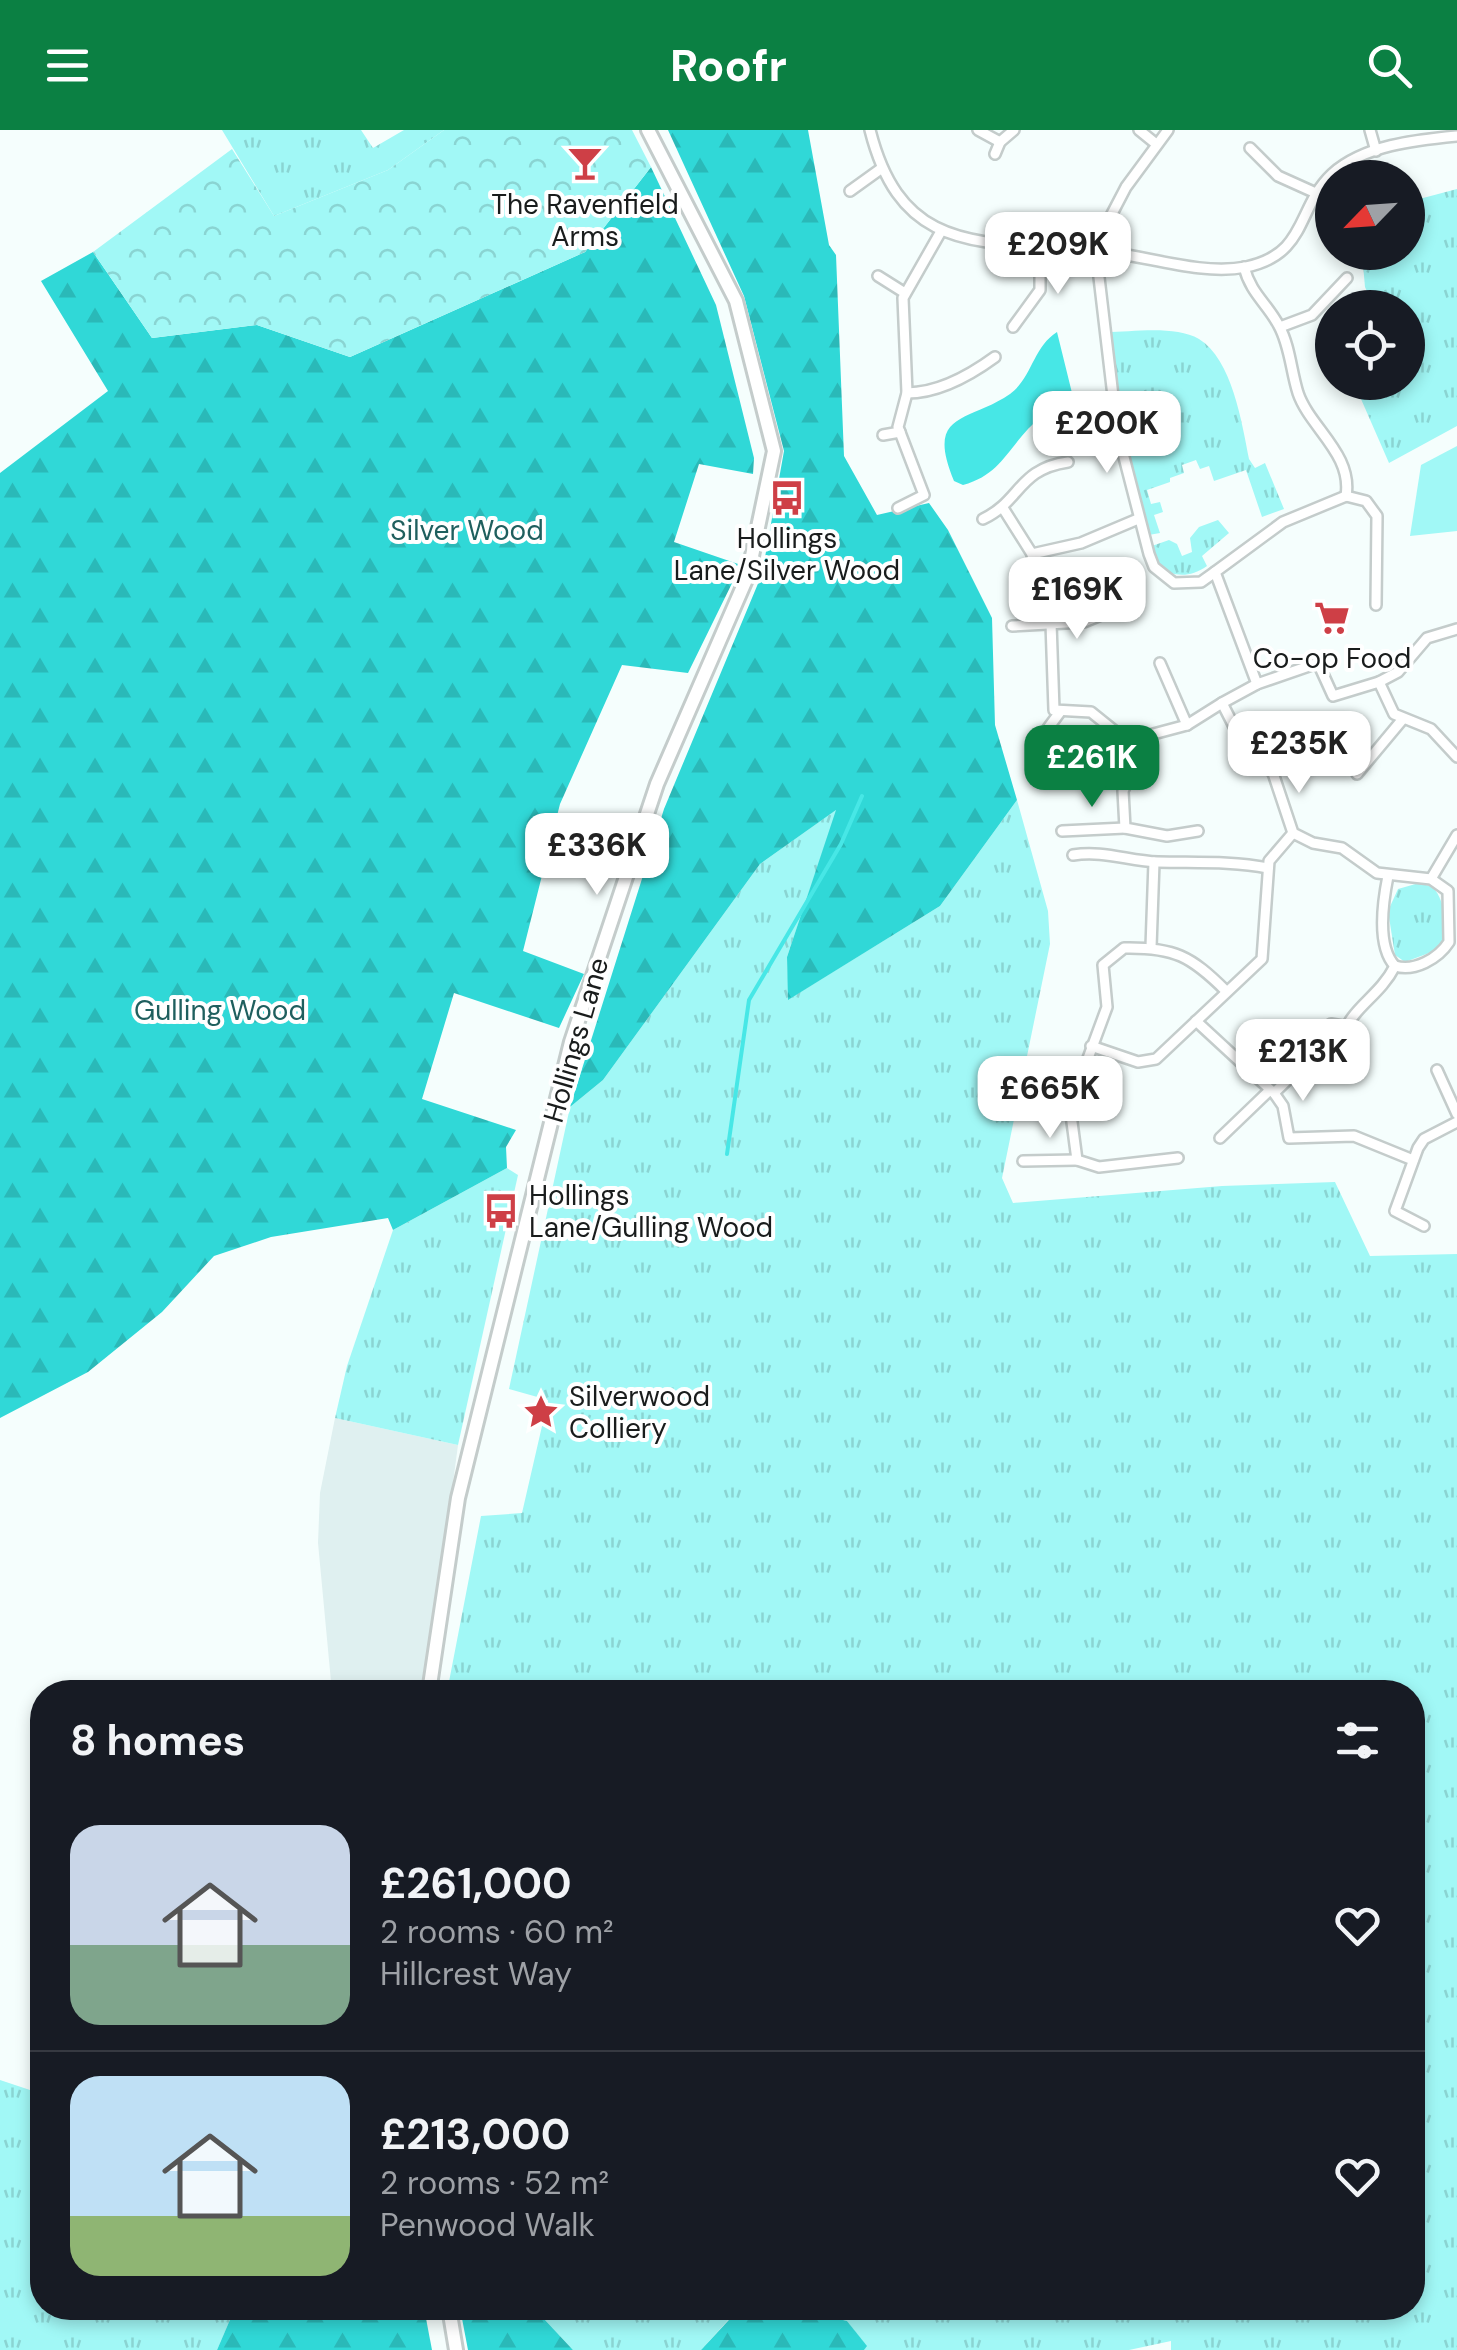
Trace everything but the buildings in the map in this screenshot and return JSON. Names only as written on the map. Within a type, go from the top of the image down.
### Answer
[{"type":"street","name":"Hollings Lane","points":[[431,1680],[458,1498],[571,1042],[657,784],[748,575],[774,451],[736,301],[648,130]]},
{"type":"street","points":[[870,130],[882,168],[910,212],[940,233],[976,242],[1080,250]]},
{"type":"street","points":[[978,130],[1000,142]]},
{"type":"street","points":[[995,154],[1000,142],[1014,130]]},
{"type":"street","points":[[1138,130],[1155,143]]},
{"type":"street","points":[[1102,233],[1113,240],[1116,253],[1110,264],[1098,269],[1085,263],[1080,250],[1086,237],[1102,233],[1155,143],[1168,130]]},
{"type":"street","points":[[1370,130],[1376,151]]},
{"type":"street","points":[[1358,160],[1376,151],[1457,136]]},
{"type":"street","points":[[1250,148],[1278,176],[1315,193]]},
{"type":"street","points":[[850,191],[882,168]]},
{"type":"street","points":[[1116,253],[1211,268],[1244,267],[1271,259],[1294,241],[1315,200]]},
{"type":"street","points":[[898,508],[924,495],[900,432],[907,393],[905,293],[940,233]]},
{"type":"street","points":[[1012,328],[1040,290],[1040,247]]},
{"type":"street","points":[[1244,267],[1252,294],[1280,327],[1298,394],[1337,455],[1348,486],[1346,496]]},
{"type":"street","points":[[1098,269],[1118,435],[1154,567],[1163,576],[1187,584],[1216,572],[1283,522],[1346,496],[1366,501],[1377,516],[1376,605]]},
{"type":"street","points":[[878,276],[905,293]]},
{"type":"street","points":[[1280,327],[1312,315],[1347,278]]},
{"type":"street","points":[[907,393],[924,393],[961,378],[995,357]]},
{"type":"street","points":[[883,435],[900,432]]},
{"type":"street","points":[[983,519],[1003,508],[1033,471],[1068,462]]},
{"type":"street","points":[[1003,508],[1032,554],[1034,568]]},
{"type":"street","points":[[1032,554],[1081,543],[1138,518]]},
{"type":"street","points":[[1216,572],[1257,684]]},
{"type":"street","points":[[1012,626],[1084,622],[1124,605]]},
{"type":"street","points":[[1051,623],[1052,705],[1060,712],[1092,712],[1127,741],[1130,776],[1123,791],[1125,828]]},
{"type":"street","points":[[1127,741],[1187,725],[1257,684],[1315,662],[1334,696],[1378,682],[1398,672],[1427,638],[1457,629]]},
{"type":"street","points":[[1160,663],[1187,725]]},
{"type":"street","points":[[1378,682],[1389,706],[1402,720],[1431,729],[1456,753]]},
{"type":"street","points":[[1222,703],[1244,744],[1272,773],[1293,833],[1313,843],[1342,848],[1388,876],[1431,879],[1452,892],[1450,932],[1443,952],[1405,969],[1394,966],[1387,953],[1382,916],[1388,876]]},
{"type":"street","points":[[1044,761],[1044,732],[1060,712]]},
{"type":"street","points":[[1356,774],[1402,720]]},
{"type":"street","points":[[1062,831],[1125,828],[1167,836],[1198,831]]},
{"type":"street","points":[[1091,1046],[1148,1062],[1266,952],[1270,858],[1293,833]]},
{"type":"street","points":[[1431,879],[1457,835]]},
{"type":"street","points":[[1072,855],[1122,854],[1154,862],[1226,860],[1268,868]]},
{"type":"street","points":[[1150,948],[1154,862]]},
{"type":"street","points":[[1077,1160],[1070,1106],[1107,1007],[1103,965],[1118,950],[1150,948],[1198,962],[1226,991]]},
{"type":"street","points":[[1220,1138],[1306,1061],[1319,1061],[1341,1040],[1343,1026],[1386,982],[1394,966]]},
{"type":"street","points":[[1196,1021],[1272,1092],[1283,1106],[1289,1138],[1354,1136],[1413,1160]]},
{"type":"street","points":[[1306,1061],[1304,1049],[1316,1036],[1331,1024],[1343,1026]]},
{"type":"street","points":[[1437,1070],[1457,1114]]},
{"type":"street","points":[[1424,1226],[1395,1212],[1424,1139],[1457,1122]]},
{"type":"street","points":[[1023,1161],[1077,1160],[1099,1166],[1178,1158]]},
{"type":"street","points":[[451,2320],[456,2350]]},
{"type":"shaded area","points":[[1057,332],[1072,393],[1033,424],[985,476],[963,485],[954,481],[946,458],[948,430],[955,422],[1010,394]]},
{"type":"shaded area","points":[[335,1418],[458,1445],[427,1680],[331,1680],[318,1543],[320,1493]]},
{"type":"green space","points":[[222,130],[361,130],[373,148],[404,130],[444,130],[388,170],[274,216]]},
{"type":"green space","points":[[444,130],[632,130],[651,167],[585,252],[350,357],[257,325],[152,338],[93,252],[232,149],[274,216],[388,170]]},
{"type":"green space","points":[[668,130],[808,130],[829,245],[836,255],[844,456],[877,515],[929,503],[948,530],[992,618],[995,725],[1017,800],[940,906],[788,1000],[787,957],[836,810],[760,864],[603,1080],[570,1107],[664,809],[762,574],[784,451],[744,296]]},
{"type":"green space","points":[[651,167],[716,305],[754,458],[753,474],[699,464],[674,542],[741,565],[688,673],[622,665],[560,804],[523,951],[584,974],[559,1028],[454,993],[422,1099],[516,1130],[506,1147],[507,1168],[393,1230],[388,1218],[271,1237],[214,1256],[162,1312],[88,1372],[0,1418],[0,473],[108,391],[41,281],[93,252],[152,338],[257,325],[350,357],[585,252]]},
{"type":"green space","points":[[1457,189],[1457,426],[1389,463],[1361,400],[1425,400],[1425,290],[1366,290],[1364,270],[1425,270],[1425,197]]},
{"type":"green space","points":[[1106,332],[1178,332],[1199,339],[1210,348],[1234,393],[1249,459],[1255,468],[1265,463],[1284,509],[1262,517],[1246,470],[1214,481],[1209,466],[1200,469],[1196,460],[1182,465],[1184,473],[1170,478],[1170,482],[1147,490],[1151,504],[1160,502],[1163,512],[1154,515],[1160,533],[1143,536],[1130,489]]},
{"type":"green space","points":[[1457,446],[1457,531],[1410,536],[1421,465]]},
{"type":"green space","points":[[1218,520],[1229,533],[1202,556],[1207,566],[1181,575],[1154,567],[1149,547],[1169,540],[1177,544],[1182,556],[1192,552],[1190,538],[1199,527]]},
{"type":"green space","points":[[1017,800],[1048,911],[1050,944],[1002,1178],[1013,1203],[1222,1186],[1335,1182],[1370,1256],[1457,1254],[1457,2350],[1171,2350],[1171,2341],[1129,2350],[864,2350],[866,2346],[843,2320],[1425,2320],[1425,1680],[449,1680],[481,1516],[522,1513],[548,1400],[509,1389],[570,1107],[603,1080],[760,864],[837,809],[787,957],[789,999],[940,906]]},
{"type":"green space","points":[[1419,883],[1433,887],[1437,894],[1444,909],[1444,935],[1437,950],[1405,962],[1395,955],[1388,911],[1398,889]]},
{"type":"green space","points":[[507,1168],[518,1175],[458,1445],[335,1418],[347,1366],[393,1230]]},
{"type":"green space","points":[[0,2080],[30,2090],[30,2320],[230,2320],[217,2350],[0,2350]]},
{"type":"green space","points":[[230,2320],[426,2320],[432,2350],[217,2350]]},
{"type":"green space","points":[[462,2320],[545,2320],[573,2350],[468,2350]]},
{"type":"green space","points":[[545,2320],[728,2320],[701,2350],[573,2350]]},
{"type":"green space","points":[[729,2320],[843,2320],[867,2346],[864,2350],[701,2350]]},
{"type":"waterway","points":[[727,1154],[749,1000],[841,844],[862,796]]},
{"type":"place","name":"The Ravenfield Arms","points":[[585,163]]},
{"type":"place","name":"Hollings Lane/Silver Wood","points":[[787,498]]},
{"type":"place","name":"Co-op Food","points":[[1332,618]]},
{"type":"place","name":"Hollings Lane/Gulling Wood","points":[[501,1211]]},
{"type":"place","name":"Silverwood Colliery","points":[[541,1412]]},
{"type":"park label","name":"Silver Wood","points":[[467,530]]},
{"type":"park label","name":"Gulling Wood","points":[[220,1010]]}]
